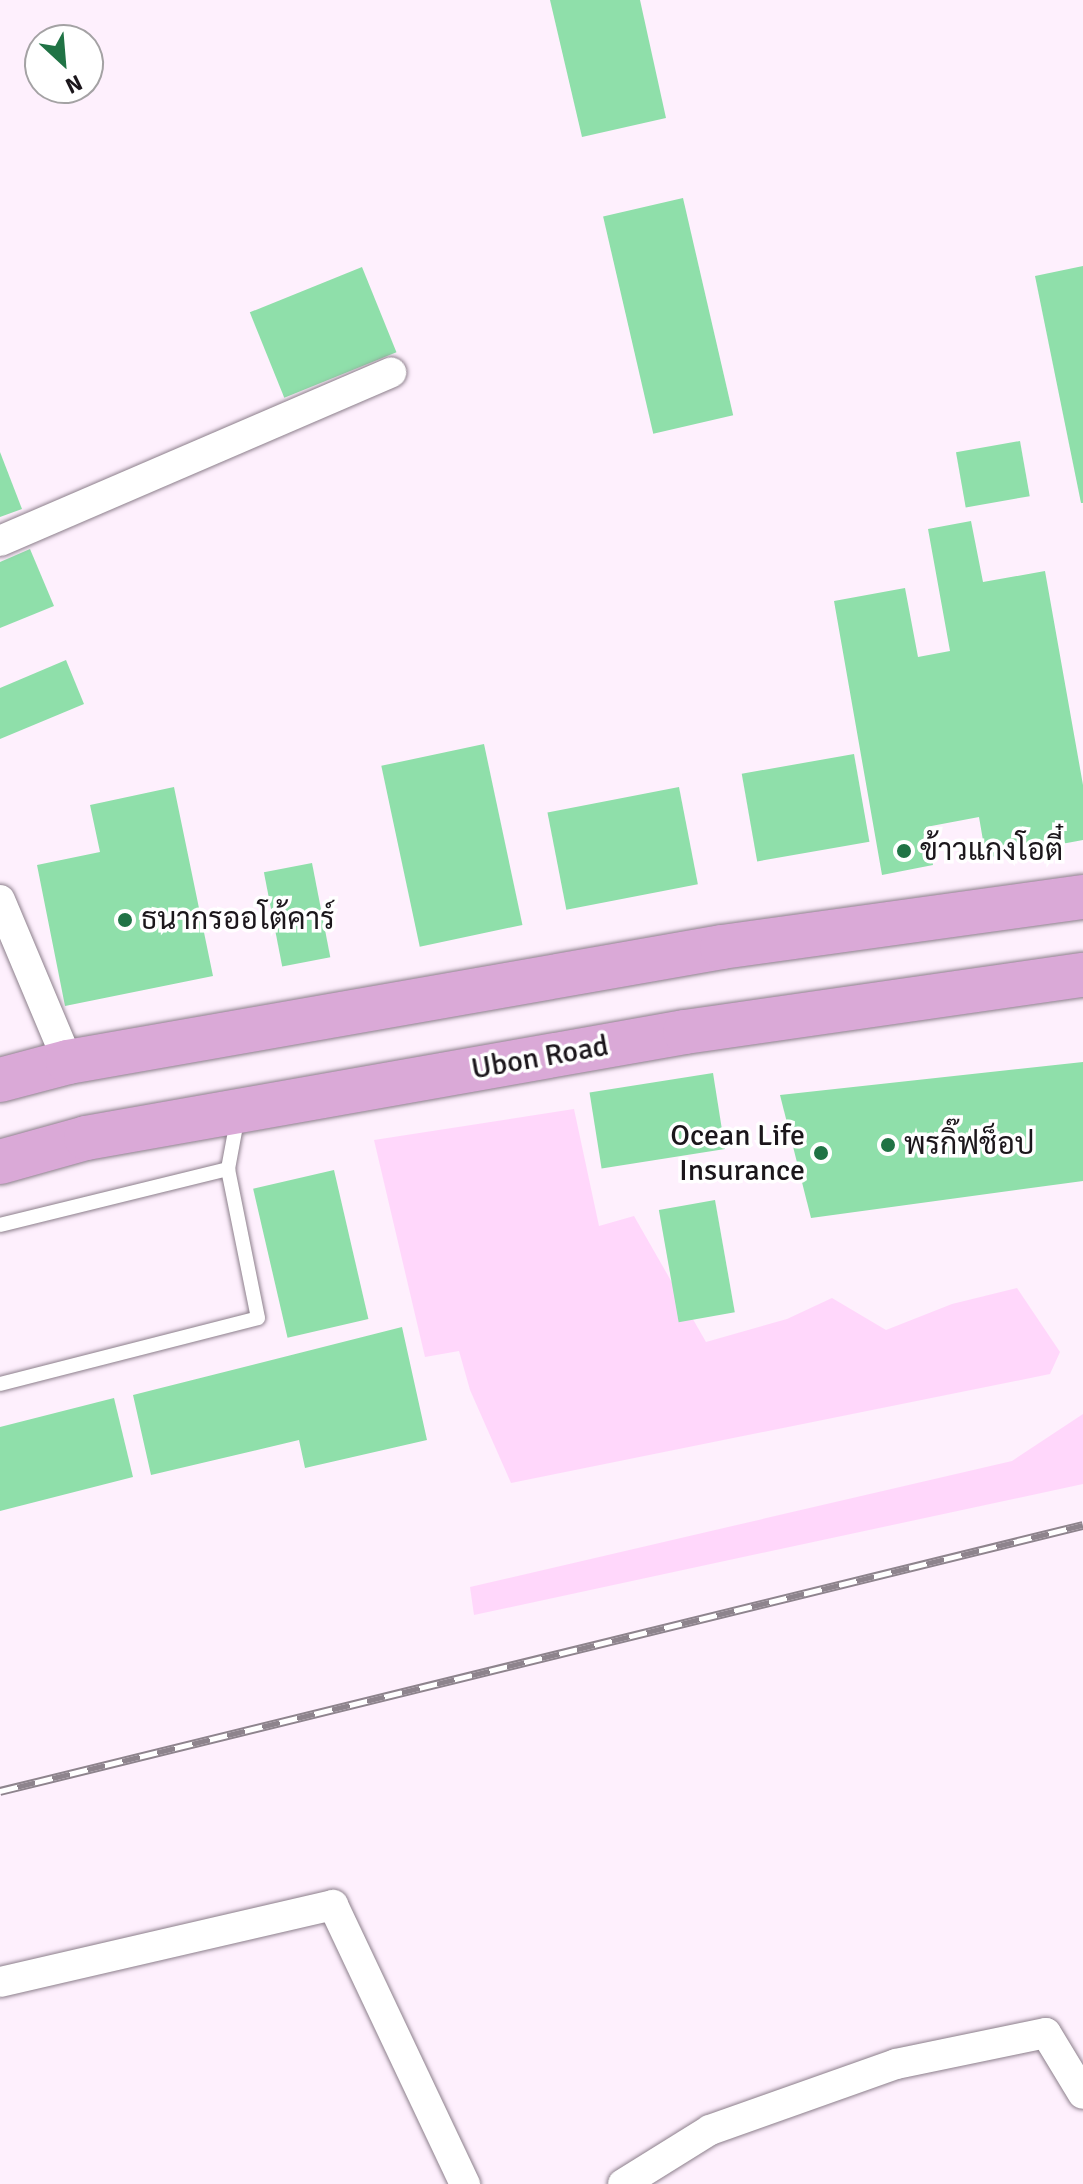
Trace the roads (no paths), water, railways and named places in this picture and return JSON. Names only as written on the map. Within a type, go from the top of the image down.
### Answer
[{"type":"main road","points":[[0,1080],[68,1062],[674,955],[1083,897]]},
{"type":"main road","name":"Ubon Road","points":[[0,1162],[86,1138],[685,1032],[1083,975]]},
{"type":"street","points":[[0,541],[391,373]]},
{"type":"street","points":[[0,900],[68,1062]]},
{"type":"street","points":[[0,1982],[333,1905],[465,2184]]},
{"type":"street","points":[[623,2184],[710,2130],[882,2069],[1046,2033],[1083,2094]]},
{"type":"lane","points":[[0,1384],[258,1318],[228,1169],[239,1111]]},
{"type":"lane","points":[[0,1225],[228,1169]]},
{"type":"railway","points":[[0,1791],[1083,1525]]},
{"type":"place","name":"ข้าวแกงโอตี๋","points":[[904,851]]},
{"type":"place","name":"ธนากรออโต้คาร์","points":[[125,920]]},
{"type":"place","name":"พรกิ๊ฟช็อป","points":[[888,1145]]},
{"type":"place","name":"Ocean Life Insurance","points":[[821,1153]]}]
